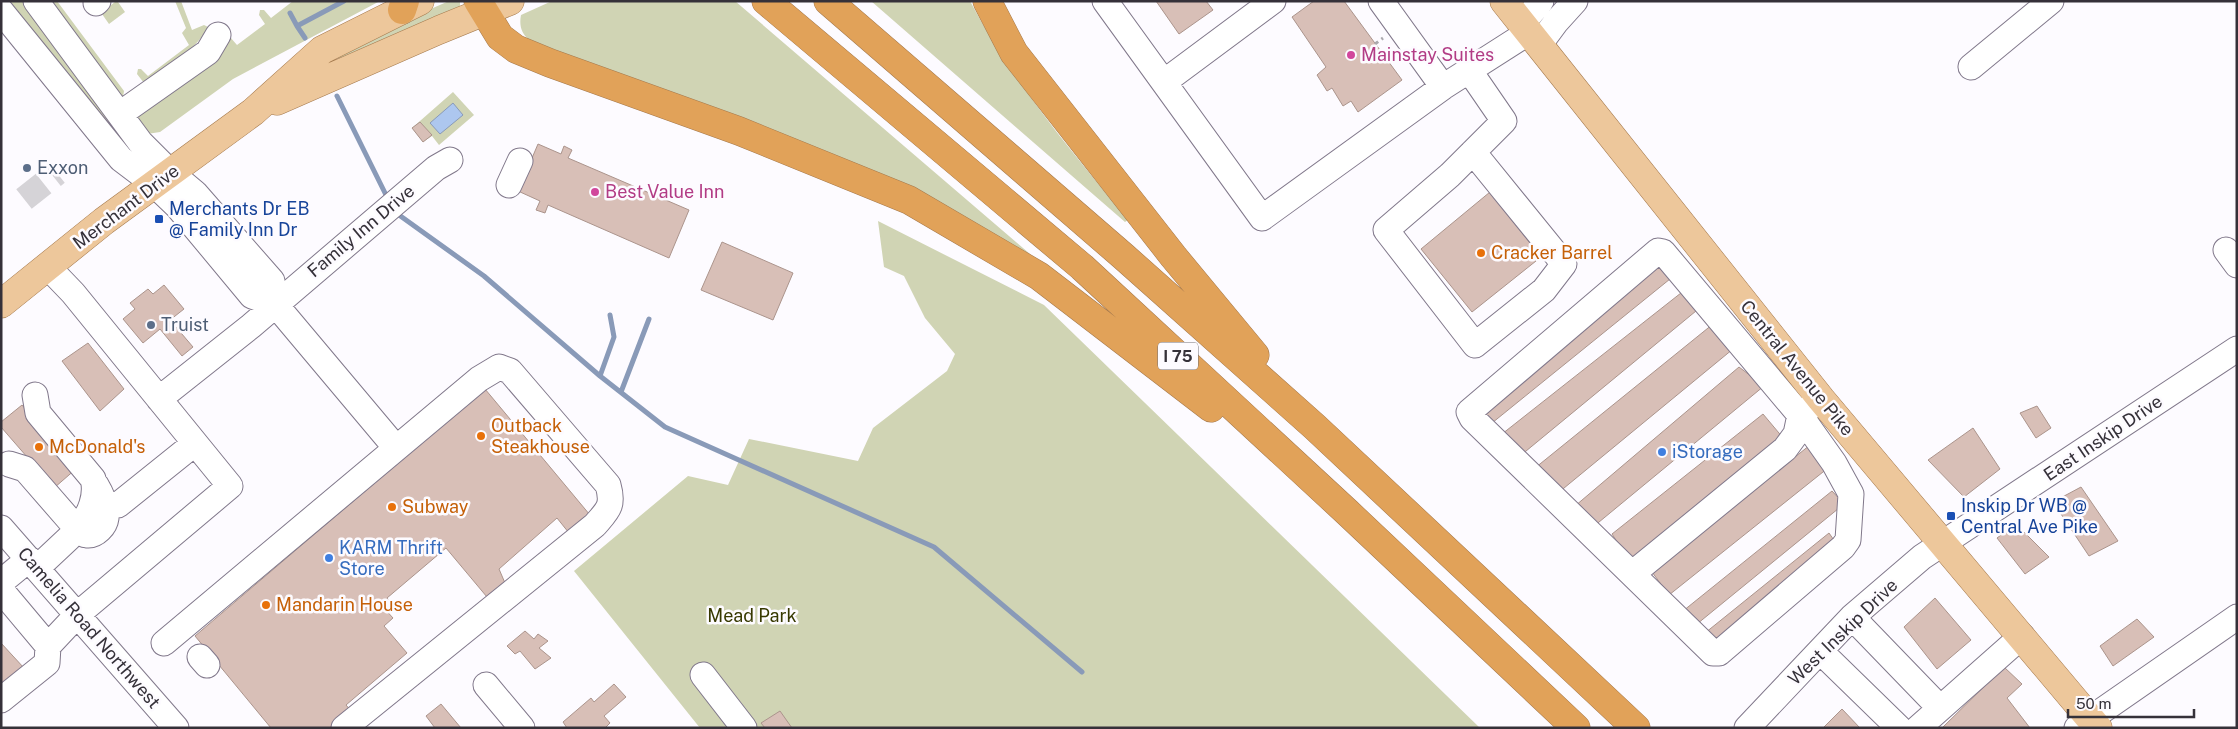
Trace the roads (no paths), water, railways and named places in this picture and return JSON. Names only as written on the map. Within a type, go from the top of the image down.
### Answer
[{"type":"highway","name":"I 75","points":[[766,1],[1082,267],[1347,512],[1576,728]]},
{"type":"highway","name":"I 75","points":[[828,1],[1123,256],[1315,427],[1636,728]]},
{"type":"highway","points":[[987,1],[1014,53],[1173,256],[1315,427]]},
{"type":"highway","points":[[482,6],[500,37],[516,49],[739,131],[909,200],[1038,276],[1347,512]]},
{"type":"main road","name":"Merchant Drive","points":[[252,112],[482,6],[510,1]]},
{"type":"main road","name":"Central Avenue Pike","points":[[1504,1],[1811,407],[1945,544],[2022,636],[2088,724]]},
{"type":"main road","name":"Merchant Drive","points":[[2,302],[104,221],[252,112],[322,50],[409,4]]},
{"type":"street","points":[[36,1],[140,142],[178,207],[252,296],[275,304],[396,448]]},
{"type":"street","points":[[1105,1],[1262,218],[1443,87],[1530,34],[1556,22],[1575,1]]},
{"type":"street","points":[[1164,82],[1243,10],[1273,1]]},
{"type":"street","points":[[1381,1],[1443,87]]},
{"type":"street","points":[[1530,34],[1541,1]]},
{"type":"street","points":[[1970,67],[2051,1]]},
{"type":"street","points":[[1,11],[121,158],[162,178]]},
{"type":"street","points":[[120,114],[208,52],[218,35]]},
{"type":"street","points":[[1469,70],[1504,121],[1473,152],[1450,175],[1386,230],[1475,346],[1544,290],[1564,264],[1473,152]]},
{"type":"street","name":"Family Inn Drive","points":[[159,399],[251,326],[436,168],[450,160]]},
{"type":"street","points":[[509,184],[520,161]]},
{"type":"street","points":[[1658,251],[1663,252],[1811,407],[1834,463],[1851,494],[1852,501],[1846,544],[1719,653],[1713,653],[1469,415],[1471,410],[1658,251]]},
{"type":"street","points":[[1,700],[47,663],[48,646],[78,614],[230,486],[73,293],[48,267]]},
{"type":"street","name":"East Inskip Drive","points":[[1945,544],[2237,349]]},
{"type":"street","points":[[164,643],[479,378],[499,367],[510,371],[608,485],[611,496],[609,509],[595,525],[344,728]]},
{"type":"street","points":[[1,582],[33,564],[70,530],[83,522],[94,495],[93,479],[38,413],[35,395]]},
{"type":"street","points":[[1632,574],[1785,449],[1811,407]]},
{"type":"street","points":[[118,505],[194,444]]},
{"type":"street","points":[[9,464],[25,469],[70,530]]},
{"type":"street","name":"Camelia Road Northwest","points":[[1,528],[176,728]]},
{"type":"street","name":"West Inskip Drive","points":[[1746,728],[1852,617],[1922,558],[1945,544]]},
{"type":"street","points":[[1,590],[48,646]]},
{"type":"street","points":[[1852,617],[1939,707]]},
{"type":"street","points":[[2088,724],[2237,617]]},
{"type":"street","points":[[1918,728],[1939,707],[2022,636]]},
{"type":"street","points":[[1820,651],[1899,728]]},
{"type":"street","points":[[703,675],[744,728]]},
{"type":"street","points":[[486,684],[522,728]]},
{"type":"water","points":[[453,103],[463,115],[440,134],[430,123]]},
{"type":"waterway","points":[[305,38],[297,26],[344,1]]},
{"type":"waterway","points":[[290,13],[297,26]]},
{"type":"waterway","points":[[337,96],[387,197]]},
{"type":"waterway","points":[[399,215],[484,276],[600,376],[665,427],[934,547],[1082,672]]},
{"type":"waterway","points":[[600,376],[614,337],[610,315]]},
{"type":"waterway","points":[[621,392],[649,319]]},
{"type":"tunnel","points":[[24,199],[57,173]]},
{"type":"place","name":"Mainstay Suites","points":[[1351,55]]},
{"type":"place","name":"Exxon","points":[[27,168]]},
{"type":"place","name":"Best Value Inn","points":[[595,192]]},
{"type":"place","name":"Merchants Dr EB @ Family Inn Dr","points":[[159,219]]},
{"type":"place","name":"Cracker Barrel","points":[[1481,253]]},
{"type":"place","name":"Truist","points":[[151,325]]},
{"type":"place","name":"Outback Steakhouse","points":[[481,436]]},
{"type":"place","name":"McDonald's","points":[[39,447]]},
{"type":"place","name":"iStorage","points":[[1662,452]]},
{"type":"place","name":"Subway","points":[[392,507]]},
{"type":"place","name":"Inskip Dr WB @ Central Ave Pike","points":[[1951,516]]},
{"type":"place","name":"KARM Thrift Store","points":[[329,558]]},
{"type":"place","name":"Mandarin House","points":[[266,605]]},
{"type":"park label","name":"Mead Park","points":[[752,616]]}]
